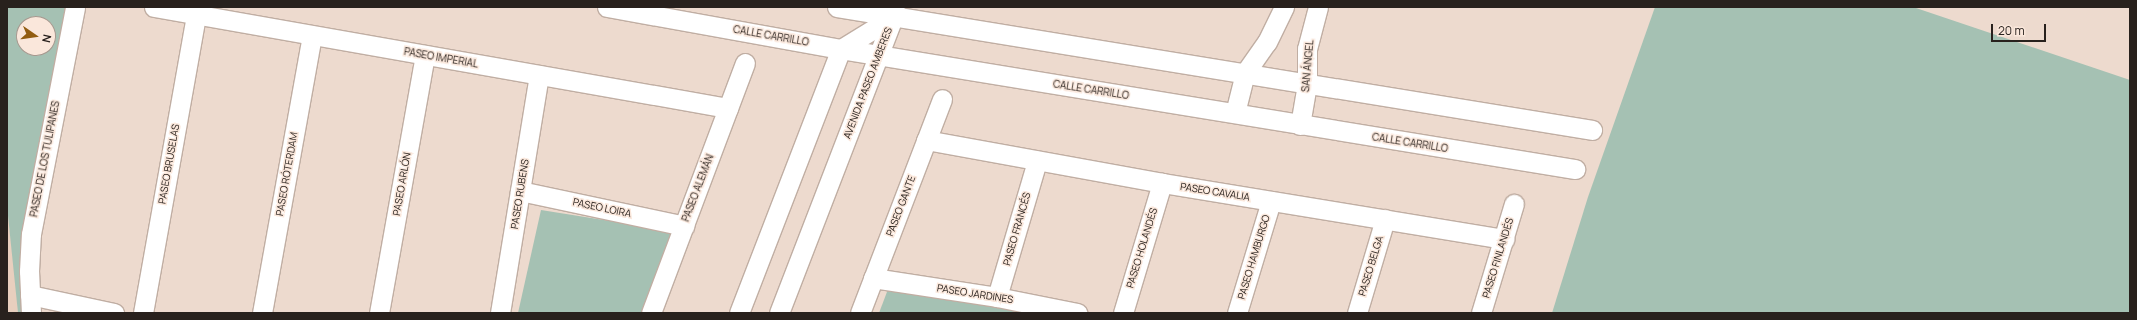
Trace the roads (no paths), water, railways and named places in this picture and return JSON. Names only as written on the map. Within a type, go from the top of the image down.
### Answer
[{"type":"street","name":"PASEO DE LOS TULIPANES","points":[[31,304],[29,271],[31,234],[75,7]]},
{"type":"street","name":"PASEO IMPERIAL","points":[[154,7],[728,108]]},
{"type":"street","name":"CALLE CARRILLO","points":[[607,7],[841,49],[1575,169]]},
{"type":"street","points":[[837,7],[895,12],[1307,84],[1592,130]]},
{"type":"street","points":[[1235,113],[1245,73],[1267,42],[1284,7]]},
{"type":"street","name":"SAN ÁNGEL","points":[[1300,125],[1307,84],[1308,49],[1318,7]]},
{"type":"street","name":"AVENIDA PASEO AMBERES","points":[[841,49],[895,12]]},
{"type":"street","name":"AVENIDA PASEO AMBERES","points":[[779,313],[880,55],[895,12]]},
{"type":"street","name":"PASEO BRUSELAS","points":[[143,313],[196,14]]},
{"type":"street","name":"PASEO RÓTERDAM","points":[[262,313],[312,35]]},
{"type":"street","points":[[740,313],[841,49]]},
{"type":"street","name":"PASEO ARLÓN","points":[[379,313],[425,55]]},
{"type":"street","name":"PASEO ALEMÁN","points":[[651,313],[745,63]]},
{"type":"street","name":"PASEO RUBENS","points":[[500,313],[539,75]]},
{"type":"street","name":"PASEO GANTE","points":[[860,313],[942,100]]},
{"type":"street","name":"PASEO CAVALIA","points":[[926,140],[1162,183],[1504,239]]},
{"type":"street","name":"PASEO FRANCÉS","points":[[997,297],[1037,161]]},
{"type":"street","name":"PASEO HOLANDÉS","points":[[1123,313],[1162,183]]},
{"type":"street","name":"PASEO LOIRA","points":[[520,191],[684,226]]},
{"type":"street","name":"PASEO HAMBURGO","points":[[1237,313],[1271,201]]},
{"type":"street","name":"PASEO FINLANDÉS","points":[[1481,313],[1514,204]]},
{"type":"street","name":"PASEO BELGA","points":[[1357,313],[1385,219]]},
{"type":"street","name":"PASEO JARDINES","points":[[873,278],[997,297],[1076,313]]},
{"type":"street","points":[[31,304],[114,313]]}]
